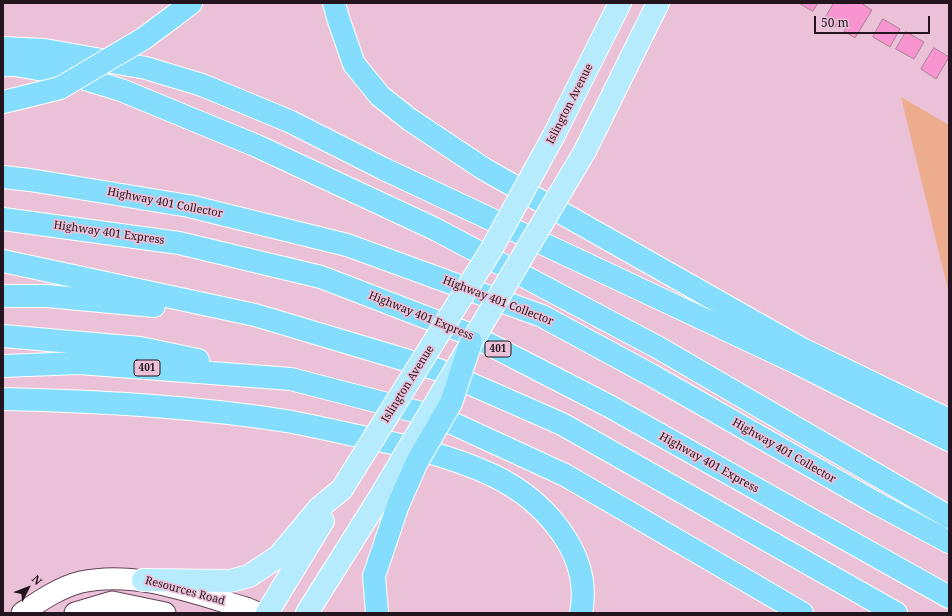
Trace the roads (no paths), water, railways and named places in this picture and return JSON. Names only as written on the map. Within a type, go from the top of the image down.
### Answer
[{"type":"highway","points":[[334,3],[354,64],[380,96],[409,119],[484,169],[828,363],[949,440]]},
{"type":"highway","points":[[3,102],[60,88],[143,39],[182,10]]},
{"type":"highway","points":[[3,48],[45,50],[146,68],[202,84],[289,121],[391,172],[797,363],[949,440]]},
{"type":"highway","points":[[3,65],[15,65],[72,75],[121,90],[257,146],[428,226],[658,348],[949,517]]},
{"type":"highway","name":"Highway 401 Collector","points":[[3,177],[189,206],[347,245],[542,316],[653,376],[876,503],[949,542]]},
{"type":"highway","name":"Highway 401 Express","points":[[3,219],[179,243],[314,275],[469,334],[609,406],[949,598]]},
{"type":"highway","points":[[3,261],[255,315],[439,370],[562,424],[896,613]]},
{"type":"highway","points":[[3,296],[47,296],[255,315]]},
{"type":"highway","points":[[3,336],[140,348],[291,379]]},
{"type":"highway","points":[[378,613],[374,576],[398,505],[417,462],[451,403],[472,342]]},
{"type":"highway","name":"401","points":[[3,366],[79,363],[291,379],[441,418],[565,475],[802,613]]},
{"type":"highway","points":[[828,363],[949,420]]},
{"type":"highway","points":[[3,399],[82,400],[184,409],[286,421],[376,440],[458,460],[494,476],[520,492],[553,520],[571,547],[580,576],[583,605],[581,613]]},
{"type":"main road","name":"Islington Avenue","points":[[267,613],[342,489],[491,250],[554,135],[620,3]]},
{"type":"main road","points":[[307,613],[378,500],[585,151],[658,3]]},
{"type":"main road","points":[[143,580],[230,581],[249,576],[279,556],[319,508],[342,489]]},
{"type":"street","name":"Resources Road","points":[[22,613],[55,592],[80,583],[113,578],[143,580],[246,608],[258,613]]},
{"type":"street","points":[[75,613],[112,602],[165,613]]}]
